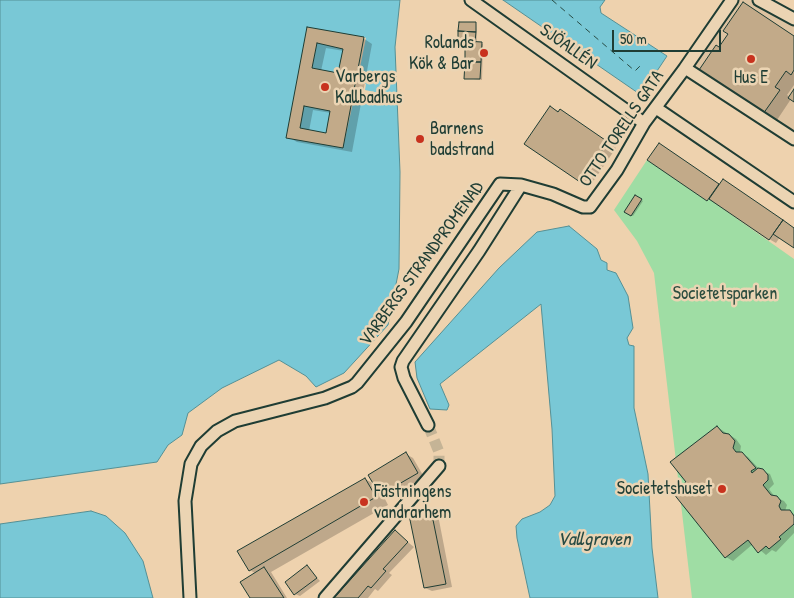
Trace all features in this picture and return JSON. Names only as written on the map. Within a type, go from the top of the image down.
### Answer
[{"type":"street","name":"SJÖALLÉN","points":[[471,0],[644,122]]},
{"type":"street","points":[[685,68],[732,0]]},
{"type":"street","points":[[759,0],[794,19]]},
{"type":"street","name":"OTTO TORELLS GATA","points":[[521,184],[553,194],[583,207],[590,207],[617,170],[644,122],[685,68],[794,139]]},
{"type":"street","points":[[656,108],[794,202]]},
{"type":"street","name":"VARBERGS STRANDPROMENAD","points":[[190,598],[186,501],[191,464],[201,446],[218,430],[236,421],[325,398],[352,387],[406,322],[500,184],[521,184]]},
{"type":"street","points":[[428,425],[404,378],[401,366],[479,251],[521,184]]},
{"type":"street","points":[[325,598],[439,466]]},
{"type":"shaded area","name":"Hus E","points":[[739,0],[750,0],[794,26],[794,131],[763,114],[693,66]]},
{"type":"green space","name":"Societetsparken","points":[[647,160],[707,201],[709,199],[794,259],[794,598],[692,598],[654,273],[637,241],[614,210]]},
{"type":"water","points":[[0,0],[400,0],[395,47],[400,172],[399,269],[388,325],[344,373],[316,387],[306,376],[279,360],[222,388],[188,413],[182,435],[168,445],[157,462],[0,484]]},
{"type":"water","points":[[503,0],[605,0],[600,7],[601,13],[667,56],[641,95]]},
{"type":"water","name":"Vallgraven","points":[[569,226],[597,249],[601,260],[607,263],[607,270],[616,273],[628,296],[633,328],[627,338],[629,345],[634,346],[634,408],[648,474],[652,548],[658,598],[530,598],[516,526],[522,519],[540,512],[550,505],[555,496],[552,429],[541,304],[440,384],[449,405],[447,410],[430,409],[417,378],[415,362],[499,268],[537,232]]},
{"type":"water","points":[[91,511],[106,516],[125,533],[143,561],[153,598],[0,598],[0,524]]},
{"type":"pier","points":[[364,37],[366,38],[357,82],[366,84],[365,90],[398,97],[398,104],[364,97],[362,105],[353,103],[343,148]]},
{"type":"building","name":"Hus E","points":[[743,2],[794,36],[794,70],[791,75],[786,71],[775,87],[780,90],[763,114],[699,70],[716,45],[719,47],[728,34],[723,31]]},
{"type":"building","points":[[459,22],[476,22],[476,32],[458,31]]},
{"type":"building","name":"Varbergs Kallbadhus","points":[[307,27],[364,37],[343,148],[286,138]],"holes":[[[317,43],[343,49],[338,73],[312,68]],[[304,106],[330,111],[326,133],[300,128]]]},
{"type":"building","points":[[458,31],[476,32],[475,42],[458,41]]},
{"type":"building","points":[[465,41],[482,42],[481,62],[465,62]]},
{"type":"building","points":[[465,62],[481,62],[480,79],[464,79]]},
{"type":"building","points":[[794,89],[794,102],[788,98]]},
{"type":"building","points":[[550,106],[558,112],[560,109],[608,142],[580,182],[524,144]]},
{"type":"building","points":[[659,143],[719,184],[707,201],[647,160]]},
{"type":"building","points":[[723,179],[783,220],[769,240],[709,199]]},
{"type":"building","points":[[635,195],[642,199],[631,216],[624,212]]},
{"type":"building","points":[[783,220],[794,228],[794,248],[773,234]]},
{"type":"building","name":"Societetshuset","points":[[717,426],[723,433],[729,434],[735,441],[733,448],[736,452],[742,452],[756,468],[751,471],[752,473],[758,468],[763,469],[768,475],[768,480],[763,485],[771,495],[777,496],[781,501],[779,506],[781,510],[790,510],[794,516],[794,524],[769,549],[766,546],[758,553],[748,540],[725,558],[673,493],[686,482],[670,462]]},
{"type":"building","points":[[406,452],[418,473],[380,495],[368,475]]},
{"type":"building","points":[[365,478],[376,497],[249,571],[237,551]]},
{"type":"building","points":[[431,510],[446,584],[424,588],[409,515]]},
{"type":"building","points":[[395,530],[408,542],[383,569],[386,571],[371,588],[368,586],[358,598],[334,598]]},
{"type":"building","points":[[307,565],[317,578],[294,595],[285,582]]},
{"type":"building","points":[[264,567],[284,598],[250,598],[240,582]]},
{"type":"ferry route","points":[[552,0],[635,71],[640,66]]},
{"type":"tunnel","points":[[428,425],[439,452],[439,466]]},
{"type":"place","name":"Rolands Kök & Bar","points":[[484,53]]},
{"type":"place","name":"Hus E","points":[[751,59]]},
{"type":"place","name":"Varbergs Kallbadhus","points":[[325,87]]},
{"type":"place","name":"Barnens badstrand","points":[[420,139]]},
{"type":"place","name":"Societetshuset","points":[[722,489]]},
{"type":"place","name":"Fästningens vandrarhem","points":[[364,502]]}]
